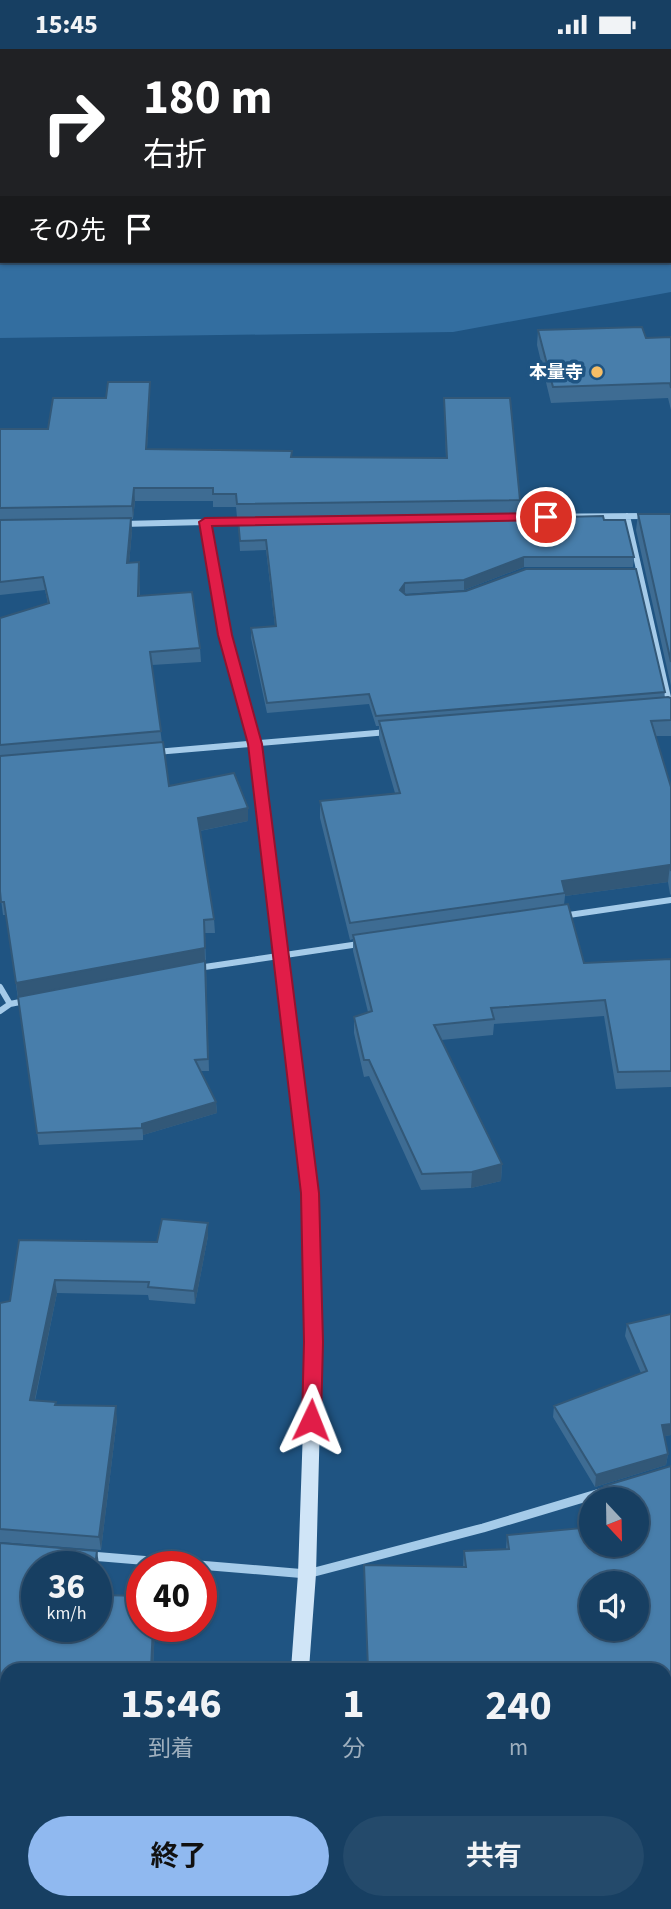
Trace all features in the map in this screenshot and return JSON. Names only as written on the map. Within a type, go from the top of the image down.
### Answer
[{"type":"street","points":[[626,516],[671,709],[656,709]]},
{"type":"street","points":[[506,517],[660,516]]},
{"type":"street","points":[[109,524],[260,521]]},
{"type":"street","points":[[205,522],[225,635],[255,744],[310,1193],[314,1342],[307,1574],[300,1663]]},
{"type":"street","points":[[626,573],[639,573]]},
{"type":"street","points":[[144,753],[393,732]]},
{"type":"street","points":[[549,918],[671,900]]},
{"type":"street","points":[[189,969],[362,944]]},
{"type":"street","points":[[0,987],[10,1004]]},
{"type":"street","points":[[0,1011],[10,1004],[36,999]]},
{"type":"street","points":[[112,1558],[307,1574],[483,1528],[579,1499]]},
{"type":"shaded area","points":[[0,263],[671,263],[671,292],[453,332],[0,338]]},
{"type":"building","name":"本量寺","points":[[642,327],[646,338],[671,337],[671,388],[670,383],[553,387],[538,330]]},
{"type":"building","points":[[108,382],[150,382],[146,449],[292,451],[291,457],[447,458],[444,398],[510,398],[520,500],[237,504],[236,494],[213,494],[213,488],[134,488],[132,506],[0,508],[0,429],[48,429],[53,398],[106,398]]},
{"type":"building","points":[[521,514],[522,518],[603,516],[604,520],[625,520],[634,557],[524,557],[464,580],[405,583],[400,590],[406,595],[466,591],[526,569],[636,569],[665,692],[376,716],[369,694],[267,703],[251,628],[276,626],[266,540],[240,541],[238,519]]},
{"type":"building","points":[[638,514],[671,514],[671,662]]},
{"type":"building","points":[[131,518],[127,563],[139,562],[138,596],[192,592],[200,648],[150,652],[161,731],[0,745],[0,618],[49,603],[43,577],[0,582],[0,520]]},
{"type":"building","points":[[671,698],[671,720],[651,721],[671,787],[671,871],[670,865],[562,881],[565,893],[350,923],[320,801],[400,793],[379,721]]},
{"type":"building","points":[[163,742],[169,786],[234,773],[248,808],[198,818],[214,919],[204,920],[205,948],[16,983],[0,891],[0,756]]},
{"type":"building","points":[[568,904],[584,963],[671,959],[671,1071],[618,1072],[605,1000],[491,1008],[494,1019],[434,1025],[502,1164],[472,1172],[422,1174],[369,1060],[364,1060],[354,1017],[372,1011],[353,935]]},
{"type":"building","points":[[205,961],[208,1059],[195,1060],[216,1102],[142,1124],[142,1128],[37,1133],[18,997]]},
{"type":"building","points":[[162,1219],[208,1223],[194,1291],[148,1287],[149,1282],[55,1280],[30,1400],[56,1402],[55,1405],[116,1406],[99,1537],[0,1529],[0,1303],[10,1301],[19,1240],[157,1242]]},
{"type":"building","points":[[671,1314],[671,1424],[662,1425],[668,1454],[596,1475],[554,1406],[647,1371],[627,1324]]},
{"type":"building","points":[[671,1466],[671,1663],[368,1663],[364,1565],[466,1567],[464,1551],[509,1549],[507,1535],[579,1528],[579,1557],[649,1557],[649,1487],[604,1486]]},
{"type":"building","points":[[0,1543],[97,1551],[21,1551],[21,1642],[112,1642],[112,1595],[126,1596],[126,1642],[152,1642],[151,1663],[0,1663]]},
{"type":"place","name":"本量寺","points":[[597,372]]},
{"type":"route","points":[[311,1420],[314,1342],[310,1193],[282,955],[255,744],[225,635],[205,522],[546,517]]}]
